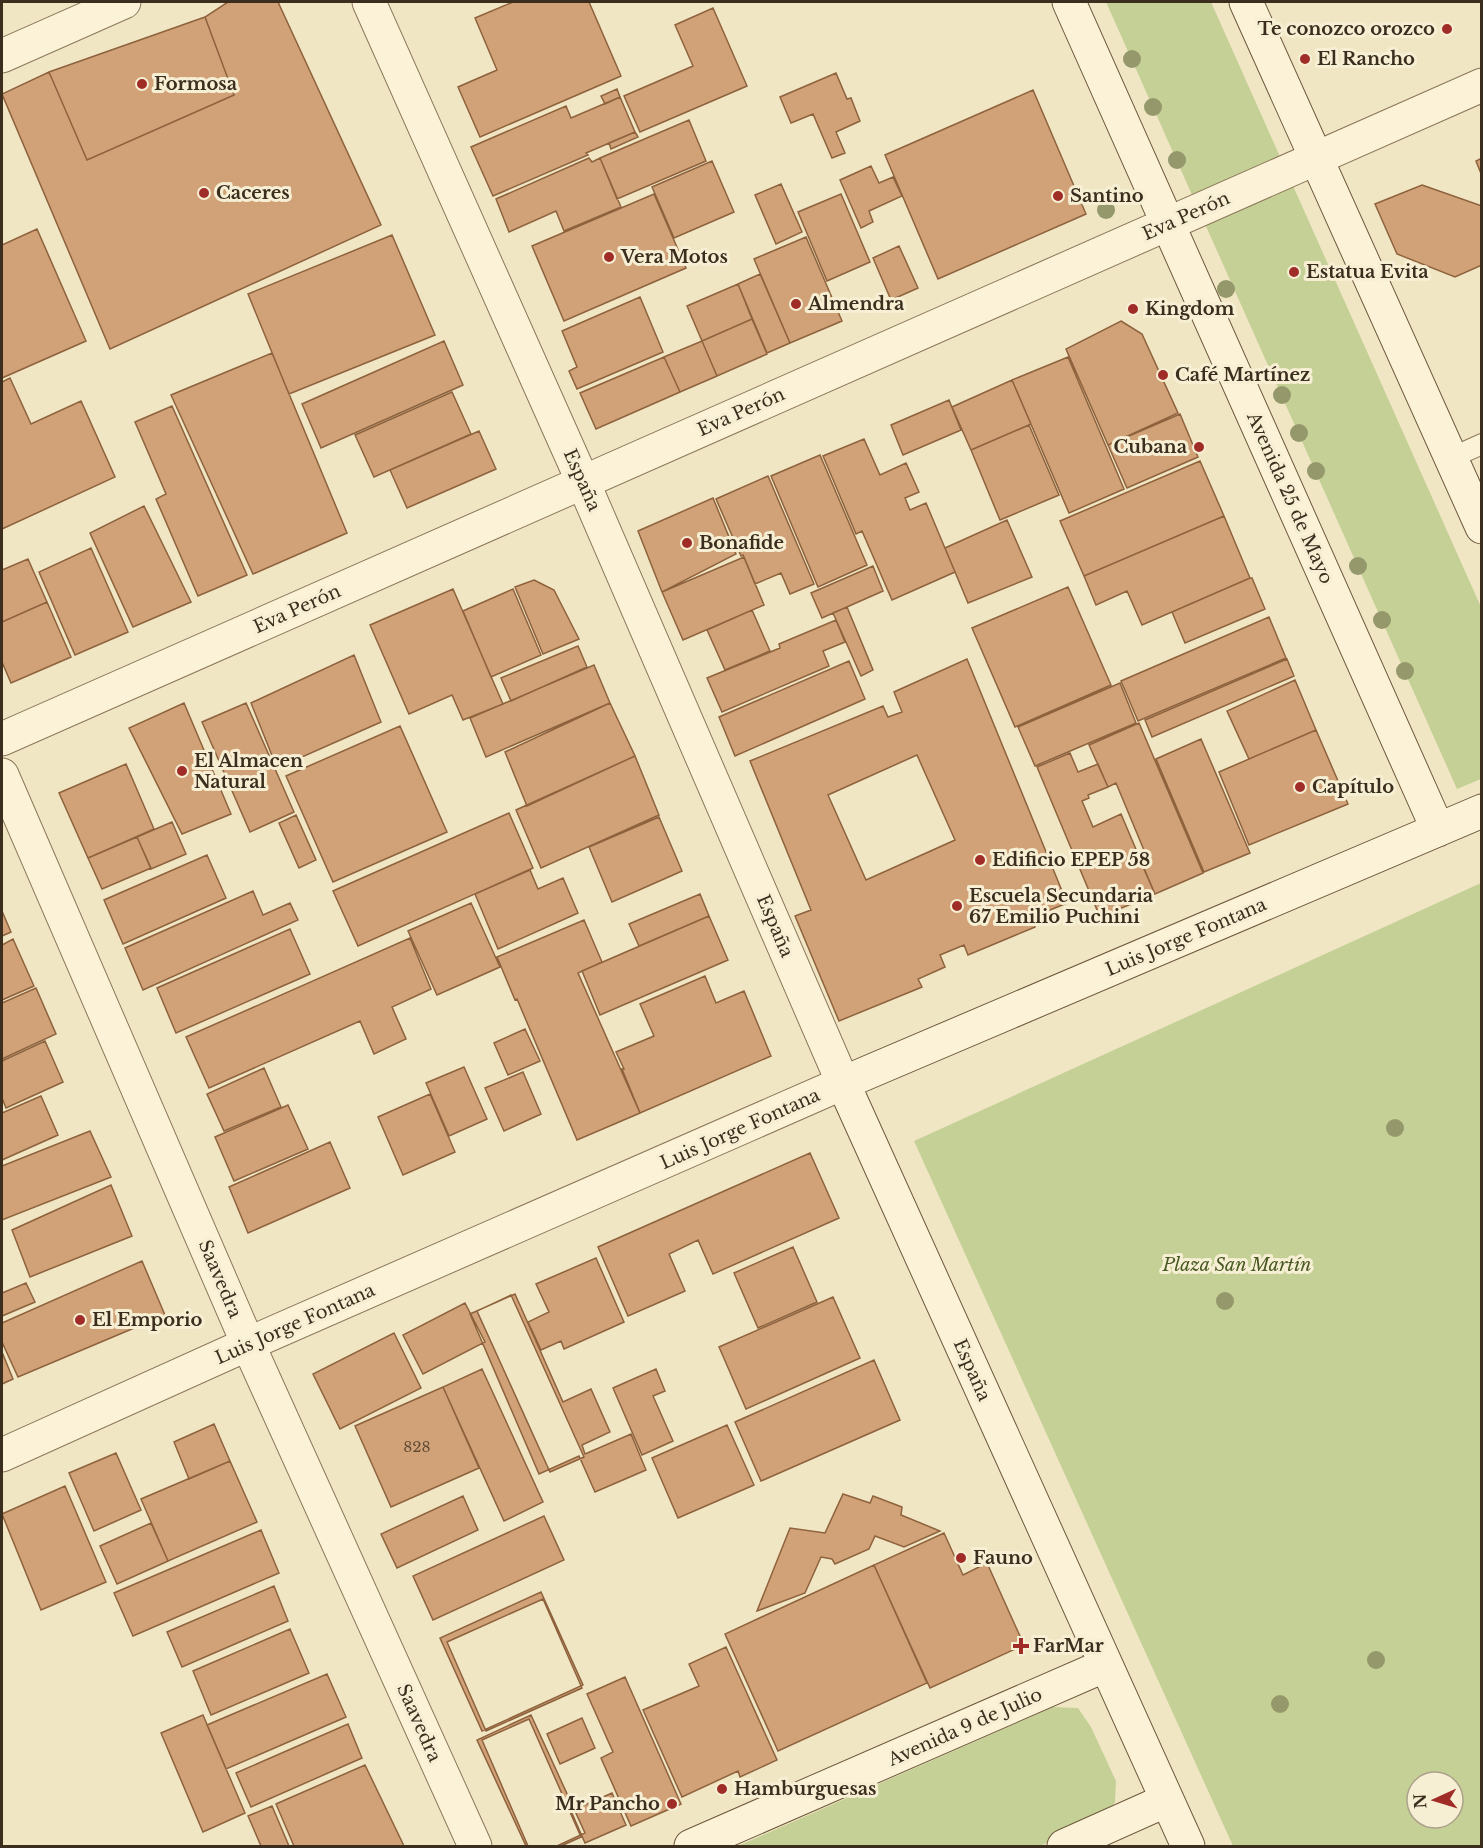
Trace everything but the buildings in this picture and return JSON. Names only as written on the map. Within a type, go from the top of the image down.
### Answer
[{"type":"street","points":[[2,56],[124,2]]},
{"type":"street","name":"España","points":[[369,2],[583,482],[843,1083],[1188,1846]]},
{"type":"street","name":"Avenida 25 de Mayo","points":[[1069,2],[1438,830]]},
{"type":"street","points":[[1246,2],[1482,527]]},
{"type":"street","name":"Eva Perón","points":[[2,739],[1482,85]]},
{"type":"street","name":"Saavedra","points":[[2,775],[248,1344],[475,1846]]},
{"type":"street","name":"Luis Jorge Fontana","points":[[2,1455],[248,1344],[843,1083],[1482,811]]},
{"type":"street","name":"Avenida 9 de Julio","points":[[692,1846],[1106,1665]]},
{"type":"street","points":[[1064,1846],[1167,1800]]},
{"type":"lane","points":[[1451,458],[1482,444]]},
{"type":"green space","points":[[1106,2],[1211,2],[1481,607],[1481,779],[1457,789]]},
{"type":"green space","name":"Plaza San Martín","points":[[1481,883],[1481,1846],[1233,1846],[914,1141]]},
{"type":"green space","points":[[1053,1707],[1078,1708],[1091,1727],[1116,1781],[1115,1802],[1108,1813],[1093,1823],[1040,1846],[738,1846]]},
{"type":"place","name":"Te conozco orozco","points":[[1447,29]]},
{"type":"place","name":"El Rancho","points":[[1305,59]]},
{"type":"place","name":"Formosa","points":[[142,84]]},
{"type":"place","name":"Caceres","points":[[204,193]]},
{"type":"place","name":"Santino","points":[[1058,196]]},
{"type":"place","name":"Vera Motos","points":[[609,257]]},
{"type":"place","name":"Estatua Evita","points":[[1294,272]]},
{"type":"place","name":"Almendra","points":[[796,304]]},
{"type":"place","name":"Kingdom","points":[[1133,309]]},
{"type":"place","name":"Café Martínez","points":[[1163,375]]},
{"type":"place","name":"Cubana","points":[[1199,447]]},
{"type":"place","name":"Bonafide","points":[[687,543]]},
{"type":"place","name":"El Almacen Natural","points":[[182,771]]},
{"type":"place","name":"Capítulo","points":[[1300,787]]},
{"type":"place","name":"Edificio EPEP 58","points":[[980,860]]},
{"type":"place","name":"Escuela Secundaria 67 Emilio Puchini","points":[[957,906]]},
{"type":"place","name":"El Emporio","points":[[80,1320]]},
{"type":"place","name":"Fauno","points":[[961,1558]]},
{"type":"place","name":"FarMar","points":[[1021,1646]]},
{"type":"place","name":"Hamburguesas","points":[[722,1789]]},
{"type":"place","name":"Mr Pancho","points":[[672,1804]]}]
